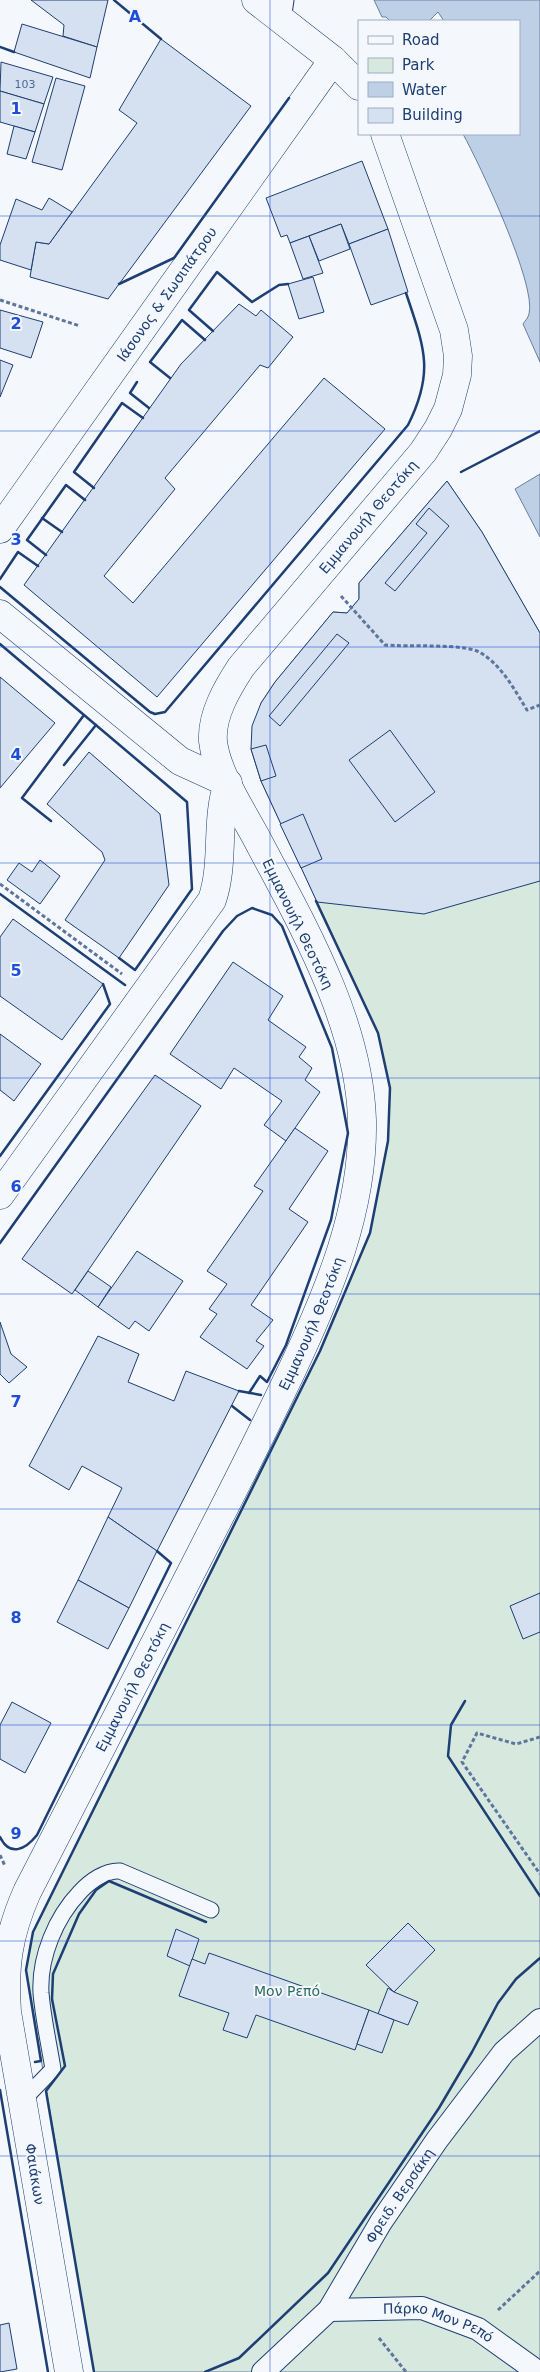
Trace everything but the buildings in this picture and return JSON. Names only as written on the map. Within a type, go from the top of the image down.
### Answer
[{"type":"main road","points":[[256,0],[284,10],[358,85]]},
{"type":"main road","name":"Ιάσονος & Σωσιπάτρου","points":[[0,529],[333,60]]},
{"type":"main road","name":"Εμμανουήλ Θεοτόκη","points":[[2,1975],[21,1906],[268,1422],[320,1310],[338,1265],[355,1200],[361,1162],[362,1118],[356,1072],[347,1035],[311,943],[228,783],[214,751],[213,736],[215,722],[232,682],[257,646],[423,452],[448,410],[454,392],[458,356],[454,330],[384,135]]},
{"type":"main road","points":[[0,614],[180,761],[228,783],[221,814],[219,874],[212,900],[0,1195]]},
{"type":"main road","name":"Φαιάκων","points":[[2,1975],[69,2372]]},
{"type":"street","name":"Φρειδ. Βερσάκη","points":[[263,2372],[329,2310],[381,2222],[437,2140],[504,2052],[540,2020]]},
{"type":"street","name":"Πάρκο Μον Ρεπό","points":[[329,2310],[422,2308],[478,2329],[538,2372]]},
{"type":"lane","points":[[22,2100],[53,2069],[41,1993],[42,1967],[60,1918],[83,1889],[112,1870],[120,1871],[211,1910]]},
{"type":"path","points":[[0,300],[80,326]]},
{"type":"path","points":[[338,594],[353,607],[385,645],[462,648],[480,651],[500,668],[527,710],[540,704]]},
{"type":"path","points":[[0,884],[146,993]]},
{"type":"path","points":[[540,1737],[516,1744],[477,1733],[462,1762],[540,1874]]},
{"type":"path","points":[[478,2329],[540,2271]]},
{"type":"green space","name":"Μον Ρεπό","points":[[447,481],[482,532],[540,633],[540,2372],[94,2372],[26,1970],[33,1932],[320,1351],[370,1233],[388,1141],[390,1088],[378,1033],[261,781],[261,703],[275,682],[333,612],[347,613],[359,599],[359,583]]},
{"type":"water","points":[[374,0],[540,0],[540,362],[523,324],[529,314],[529,299],[516,252],[493,196],[464,135],[520,135],[520,20],[443,20],[438,12],[430,20],[389,20],[386,17],[382,17]]},
{"type":"water","points":[[540,474],[540,537],[515,489]]},
{"type":"wall","points":[[114,0],[161,39]]},
{"type":"wall","points":[[0,47],[14,52]]},
{"type":"wall","points":[[119,284],[174,258],[289,98]]},
{"type":"wall","points":[[213,331],[189,310],[217,272],[252,302],[279,285],[288,284]]},
{"type":"wall","points":[[0,587],[150,712],[155,714],[165,712],[408,425],[422,389],[424,359],[418,329],[406,293]]},
{"type":"wall","points":[[170,378],[150,362],[182,320],[205,340]]},
{"type":"wall","points":[[137,382],[130,393],[149,408]]},
{"type":"wall","points":[[94,488],[74,472],[122,403],[143,418]]},
{"type":"wall","points":[[461,472],[540,431]]},
{"type":"wall","points":[[46,555],[27,540],[66,485],[85,500]]},
{"type":"wall","points":[[42,518],[62,532]]},
{"type":"wall","points":[[0,579],[18,552],[38,566]]},
{"type":"wall","points":[[0,644],[187,802],[192,889],[135,970],[119,958]]},
{"type":"wall","points":[[51,821],[22,798],[84,715]]},
{"type":"wall","points":[[64,765],[96,725]]},
{"type":"wall","points":[[0,894],[125,985]]},
{"type":"wall","points":[[35,2062],[41,2061],[26,1970],[33,1932],[320,1351],[370,1233],[388,1141],[390,1088],[378,1033],[316,901]]},
{"type":"wall","points":[[0,1243],[223,931],[237,916],[252,908],[272,915],[282,926],[332,1048],[348,1133],[331,1220],[286,1345],[267,1382],[260,1376],[249,1393]]},
{"type":"wall","points":[[0,1156],[110,1004],[103,984]]},
{"type":"wall","points":[[239,1391],[261,1395]]},
{"type":"wall","points":[[232,1406],[250,1420]]},
{"type":"wall","points":[[0,1837],[8,1847],[18,1849],[28,1844],[37,1835],[171,1563],[157,1551]]},
{"type":"wall","points":[[465,1701],[451,1725],[448,1756],[540,1896]]},
{"type":"wall","points":[[94,2372],[46,2091],[65,2066],[52,1999],[53,1974],[79,1914],[96,1890],[109,1881],[206,1922]]},
{"type":"wall","points":[[205,2372],[239,2358],[328,2273],[439,2108],[498,2003],[516,1979],[540,1958]]},
{"type":"wall","points":[[0,2090],[48,2372]]}]
